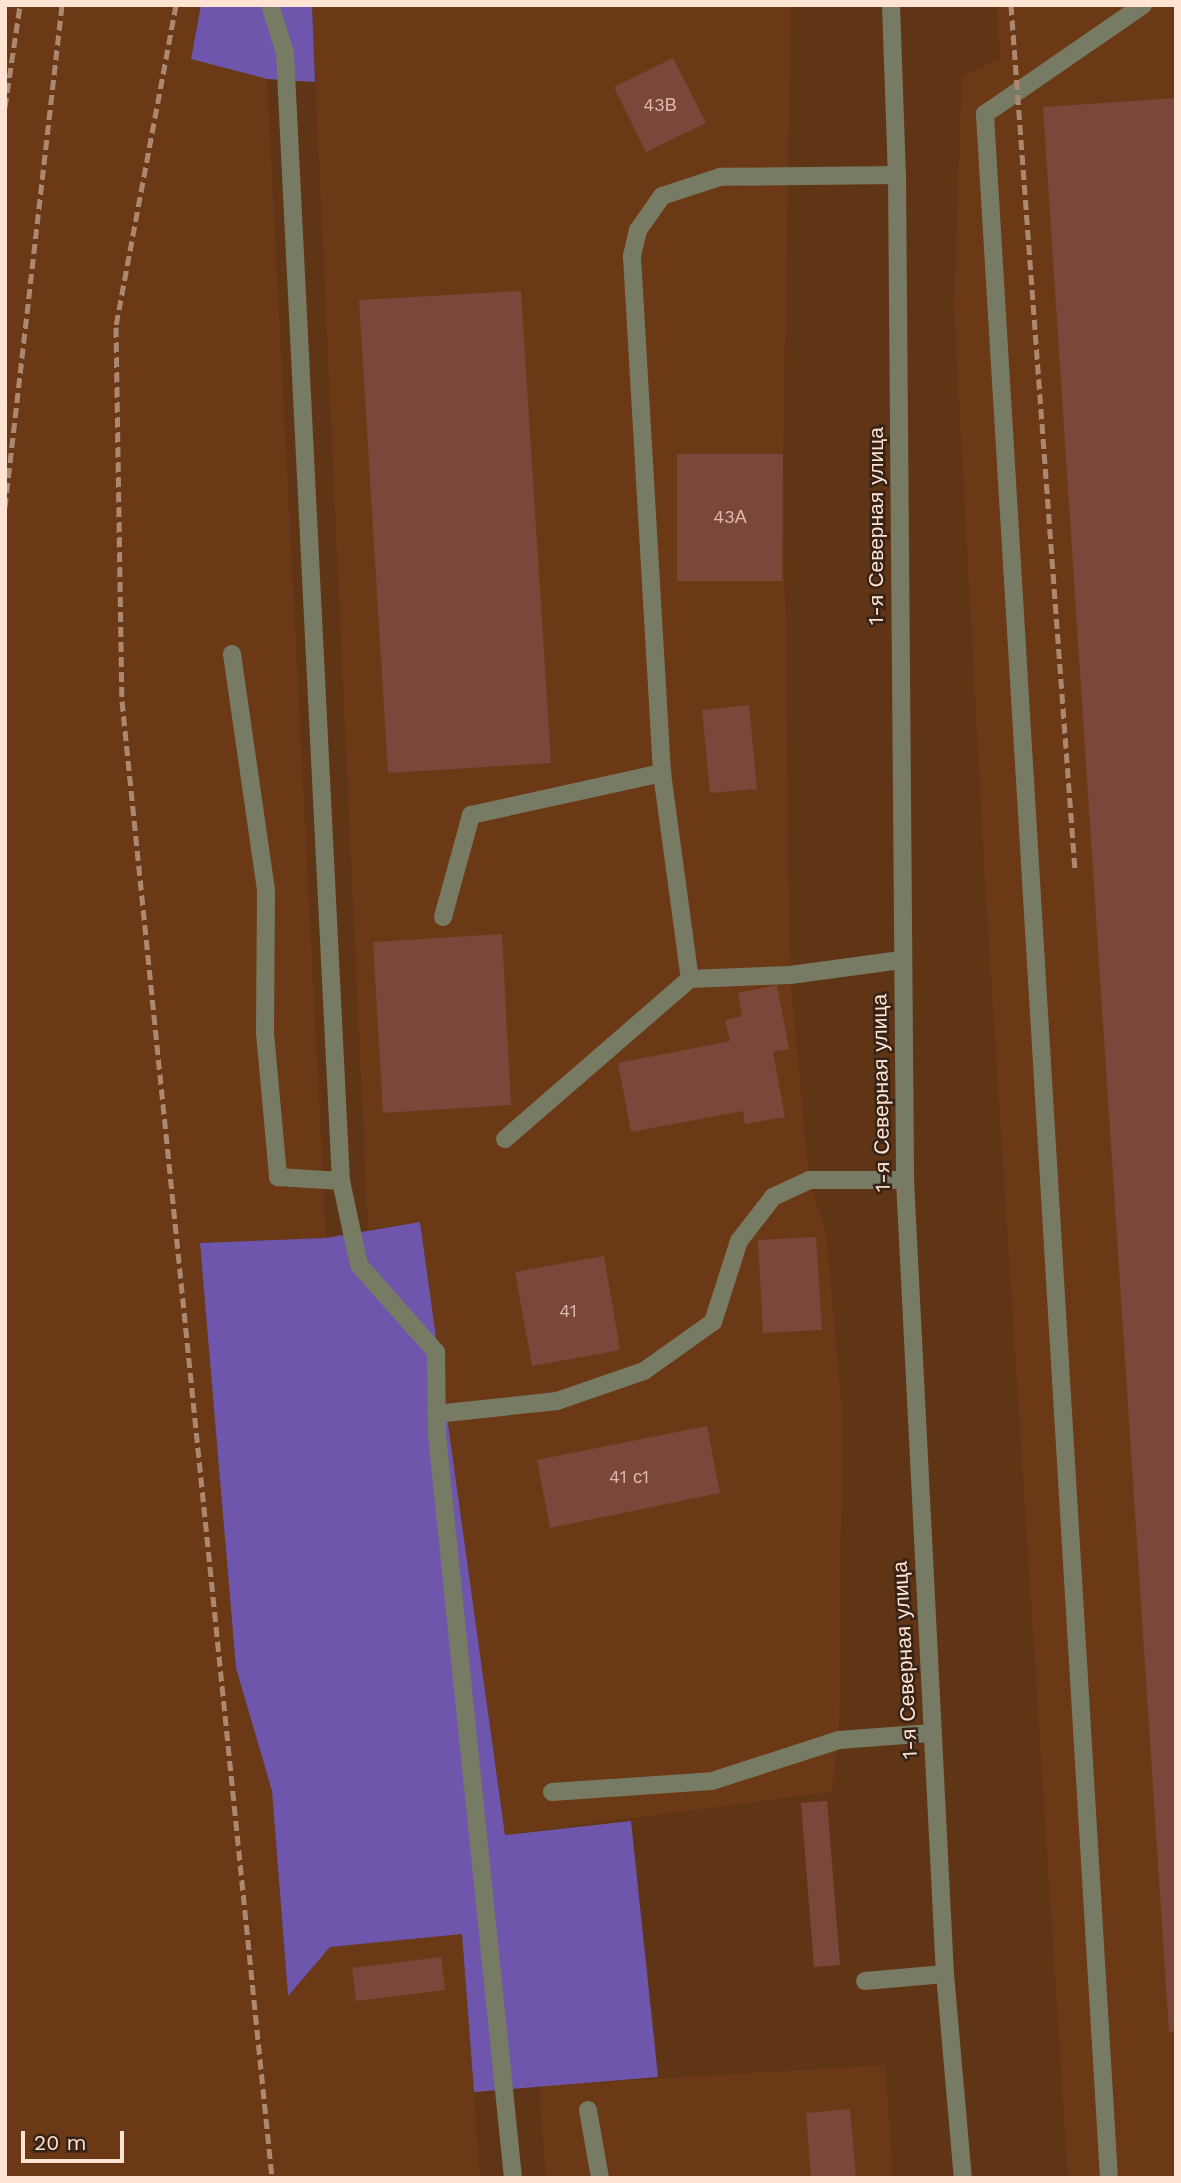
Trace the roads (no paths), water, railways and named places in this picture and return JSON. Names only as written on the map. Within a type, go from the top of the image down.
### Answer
[{"type":"street","points":[[271,5],[285,53],[341,1181],[359,1265],[436,1352],[436,1414],[513,2178]]},
{"type":"street","name":"1-я Северная улица","points":[[891,5],[897,175],[901,960],[905,1180],[945,1974],[963,2178]]},
{"type":"street","points":[[1109,2178],[985,114],[1143,5]]},
{"type":"street","points":[[690,979],[662,773],[634,323],[632,257],[638,230],[662,197],[720,177],[897,175]]},
{"type":"street","points":[[232,654],[266,890],[265,1033],[278,1177],[341,1181]]},
{"type":"street","points":[[443,917],[471,815],[662,773]]},
{"type":"street","points":[[505,1139],[690,979],[790,975],[901,960]]},
{"type":"street","points":[[436,1414],[557,1401],[644,1371],[713,1322],[739,1241],[772,1196],[809,1180],[905,1180]]},
{"type":"street","points":[[552,1792],[712,1781],[839,1740],[931,1733]]},
{"type":"street","points":[[865,1981],[945,1974]]},
{"type":"street","points":[[587,2110],[600,2178]]},
{"type":"railway","points":[[5,107],[20,5]]},
{"type":"railway","points":[[5,507],[62,5]]},
{"type":"railway","points":[[176,5],[116,327],[122,701],[272,2178]]},
{"type":"railway","points":[[1011,5],[1075,870]]}]
